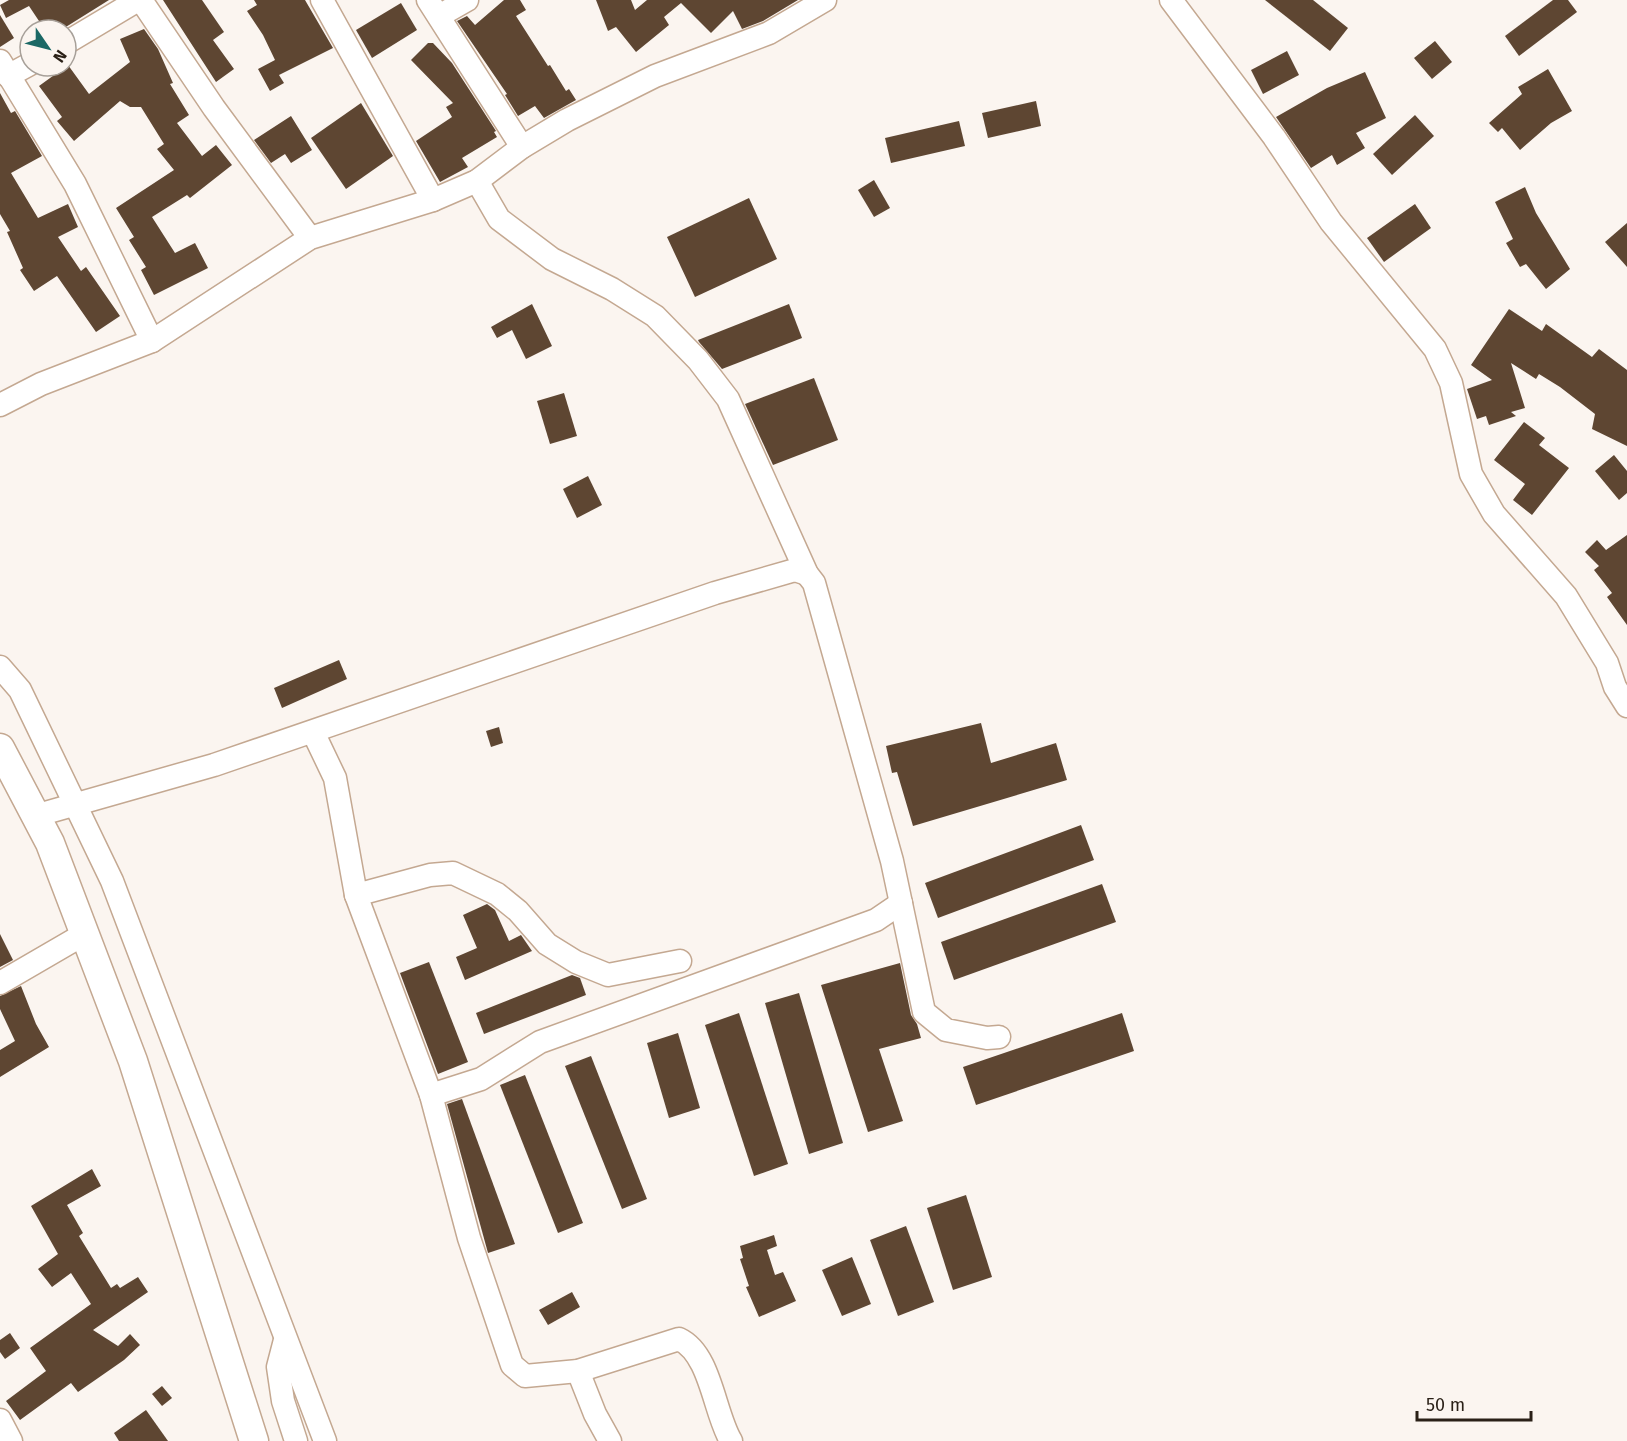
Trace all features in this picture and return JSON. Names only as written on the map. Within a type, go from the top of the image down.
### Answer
[{"type":"main road","points":[[0,748],[38,815],[86,933],[133,1061],[254,1441]]},
{"type":"street","points":[[78,35],[140,0],[214,108],[310,238]]},
{"type":"street","points":[[322,0],[433,200]]},
{"type":"street","points":[[467,0],[434,8],[475,77],[522,147]]},
{"type":"street","points":[[0,405],[40,384],[152,341],[310,238],[433,200],[477,181],[522,147],[567,120],[655,76],[769,33],[825,0]]},
{"type":"street","points":[[1171,0],[1274,137],[1331,222],[1435,348],[1451,383],[1471,474],[1494,514],[1566,596],[1621,683],[1627,706]]},
{"type":"street","points":[[4,68],[75,184],[152,341]]},
{"type":"street","points":[[477,181],[500,219],[552,259],[612,289],[655,316],[698,360],[728,399],[807,574],[814,584],[892,861],[924,1012],[946,1030],[962,1034],[999,1037]]},
{"type":"street","points":[[38,815],[214,765],[715,593],[795,570],[807,574]]},
{"type":"street","points":[[0,667],[20,690],[112,881],[325,1441]]},
{"type":"street","points":[[313,732],[335,778],[356,895],[431,1095],[469,1238],[512,1365],[525,1376],[578,1371],[679,1339],[686,1343],[698,1358],[731,1441]]},
{"type":"street","points":[[356,895],[430,875],[453,873],[497,894],[518,911],[547,944],[576,962],[608,975],[680,962]]},
{"type":"street","points":[[431,1095],[481,1078],[540,1042],[876,920],[903,913]]},
{"type":"street","points":[[0,983],[86,933]]},
{"type":"street","points":[[285,1340],[278,1367],[283,1401],[296,1441]]},
{"type":"street","points":[[578,1371],[595,1414],[610,1441]]},
{"type":"street","points":[[0,1420],[12,1441]]},
{"type":"building","points":[[9,0],[109,0],[78,19],[37,18],[29,6],[6,18],[0,5]]},
{"type":"building","points":[[163,0],[202,0],[224,32],[213,40],[234,69],[216,82]]},
{"type":"building","points":[[254,0],[305,0],[333,48],[279,75],[284,83],[270,91],[258,69],[275,60],[263,35],[247,11],[257,5]]},
{"type":"building","points":[[504,0],[520,0],[526,10],[516,16],[548,66],[550,65],[566,91],[569,89],[576,100],[544,118],[535,106],[518,116],[505,95],[507,94],[457,21],[467,16],[475,25]]},
{"type":"building","points":[[596,0],[631,0],[635,10],[647,0],[798,0],[763,21],[742,29],[733,11],[711,33],[681,3],[664,17],[669,25],[636,52],[616,27],[608,31]]},
{"type":"building","points":[[1265,0],[1313,0],[1348,28],[1330,51]]},
{"type":"building","points":[[1553,0],[1568,0],[1577,12],[1519,56],[1505,36]]},
{"type":"building","points":[[401,3],[417,30],[372,58],[356,30]]},
{"type":"building","points":[[0,15],[14,38],[0,47]]},
{"type":"building","points":[[144,29],[158,49],[173,83],[170,84],[189,115],[177,123],[202,156],[216,145],[232,165],[190,198],[187,195],[152,217],[175,253],[195,243],[208,268],[154,295],[141,270],[146,267],[129,240],[134,237],[116,208],[174,170],[157,149],[164,144],[141,107],[130,107],[120,101],[74,141],[57,121],[62,117],[39,86],[50,78],[77,78],[89,94],[130,62],[120,39]]},
{"type":"building","points":[[1435,41],[1452,62],[1432,79],[1414,58]]},
{"type":"building","points":[[428,43],[433,43],[452,63],[496,131],[494,132],[497,137],[462,158],[468,167],[440,182],[416,141],[452,117],[446,107],[453,103],[411,60]]},
{"type":"building","points":[[1287,51],[1299,75],[1263,94],[1251,70]]},
{"type":"building","points":[[1548,69],[1572,111],[1551,123],[1520,150],[1502,128],[1498,132],[1489,123],[1522,94],[1518,87]]},
{"type":"building","points":[[1365,72],[1386,118],[1356,133],[1365,148],[1337,165],[1332,155],[1311,168],[1276,117],[1327,88]]},
{"type":"building","points":[[0,93],[11,113],[15,111],[42,156],[11,173],[38,218],[68,204],[78,227],[58,237],[81,271],[86,267],[120,316],[96,332],[57,276],[34,291],[20,270],[23,268],[7,232],[10,231],[0,214]]},
{"type":"building","points":[[1036,101],[1041,126],[988,138],[982,113]]},
{"type":"building","points":[[361,103],[393,156],[346,189],[311,138]]},
{"type":"building","points":[[1415,115],[1434,136],[1392,175],[1373,154]]},
{"type":"building","points":[[291,116],[312,150],[291,163],[285,154],[271,163],[254,140]]},
{"type":"building","points":[[959,121],[965,146],[891,163],[885,138]]},
{"type":"building","points":[[874,180],[890,208],[874,217],[858,190]]},
{"type":"building","points":[[1525,187],[1536,213],[1570,269],[1546,289],[1526,264],[1520,267],[1506,243],[1513,239],[1495,202]]},
{"type":"building","points":[[749,198],[777,259],[695,297],[667,237]]},
{"type":"building","points":[[1415,204],[1431,228],[1384,262],[1367,238]]},
{"type":"building","points":[[1627,223],[1627,267],[1605,242]]},
{"type":"building","points":[[532,304],[552,346],[526,359],[512,330],[497,338],[491,327]]},
{"type":"building","points":[[789,304],[802,338],[722,369],[698,340]]},
{"type":"building","points":[[1509,309],[1542,331],[1546,324],[1592,357],[1599,349],[1627,370],[1627,446],[1592,429],[1595,414],[1560,387],[1539,374],[1536,379],[1511,363],[1525,408],[1511,412],[1516,416],[1489,425],[1486,416],[1477,419],[1467,389],[1492,380],[1471,365]]},
{"type":"building","points":[[814,378],[838,440],[773,465],[745,404]]},
{"type":"building","points":[[564,393],[577,436],[550,444],[537,401]]},
{"type":"building","points":[[1524,422],[1545,438],[1539,445],[1569,468],[1532,515],[1513,500],[1525,484],[1494,460]]},
{"type":"building","points":[[1614,455],[1627,471],[1627,493],[1619,500],[1595,471]]},
{"type":"building","points":[[588,476],[602,505],[577,518],[563,489]]},
{"type":"building","points":[[1627,535],[1627,625],[1607,597],[1612,593],[1594,570],[1599,566],[1585,552],[1597,540],[1606,550]]},
{"type":"building","points":[[339,660],[347,679],[282,708],[274,688]]},
{"type":"building","points":[[981,723],[991,763],[1056,743],[1067,780],[913,826],[897,772],[892,773],[886,746]]},
{"type":"building","points":[[499,727],[503,743],[491,747],[486,731]]},
{"type":"building","points":[[1081,825],[1094,860],[938,918],[925,883]]},
{"type":"building","points":[[1102,884],[1116,922],[954,980],[941,942]]},
{"type":"building","points":[[487,904],[495,910],[509,941],[521,935],[532,951],[465,980],[456,957],[477,948],[463,915]]},
{"type":"building","points":[[0,934],[13,960],[0,967]]},
{"type":"building","points":[[429,962],[468,1062],[438,1074],[400,973]]},
{"type":"building","points":[[900,963],[911,1015],[917,1024],[921,1038],[879,1049],[903,1121],[868,1132],[821,985]]},
{"type":"building","points":[[572,975],[580,978],[586,995],[484,1034],[476,1013]]},
{"type":"building","points":[[21,986],[36,1024],[49,1047],[0,1077],[0,1050],[15,1041],[0,1009],[0,996]]},
{"type":"building","points":[[799,993],[843,1143],[809,1154],[765,1003]]},
{"type":"building","points":[[739,1013],[788,1164],[754,1176],[705,1025]]},
{"type":"building","points":[[1122,1013],[1134,1051],[976,1105],[963,1067]]},
{"type":"building","points":[[678,1033],[700,1108],[669,1118],[647,1043]]},
{"type":"building","points":[[591,1056],[647,1199],[622,1209],[565,1066]]},
{"type":"building","points":[[525,1075],[583,1223],[558,1233],[500,1085]]},
{"type":"building","points":[[462,1099],[515,1244],[488,1253],[447,1104]]},
{"type":"building","points":[[92,1169],[101,1186],[67,1205],[83,1233],[79,1236],[111,1288],[117,1284],[120,1288],[138,1277],[148,1292],[93,1330],[118,1346],[130,1334],[140,1345],[124,1360],[78,1392],[71,1383],[20,1420],[6,1401],[46,1371],[30,1348],[91,1304],[71,1273],[52,1287],[38,1269],[58,1254],[31,1206]]},
{"type":"building","points":[[966,1195],[992,1277],[953,1290],[927,1208]]},
{"type":"building","points":[[906,1226],[934,1302],[898,1316],[870,1240]]},
{"type":"building","points":[[774,1235],[777,1246],[767,1250],[775,1275],[783,1272],[796,1301],[759,1317],[746,1287],[749,1286],[740,1259],[743,1258],[740,1246]]},
{"type":"building","points":[[852,1257],[871,1304],[842,1316],[822,1270]]},
{"type":"building","points":[[572,1292],[580,1307],[548,1325],[539,1310]]},
{"type":"building","points":[[10,1333],[20,1348],[5,1359],[0,1352],[0,1340]]},
{"type":"building","points":[[162,1386],[172,1398],[162,1406],[152,1394]]},
{"type":"building","points":[[146,1410],[168,1441],[119,1441],[114,1433]]}]
